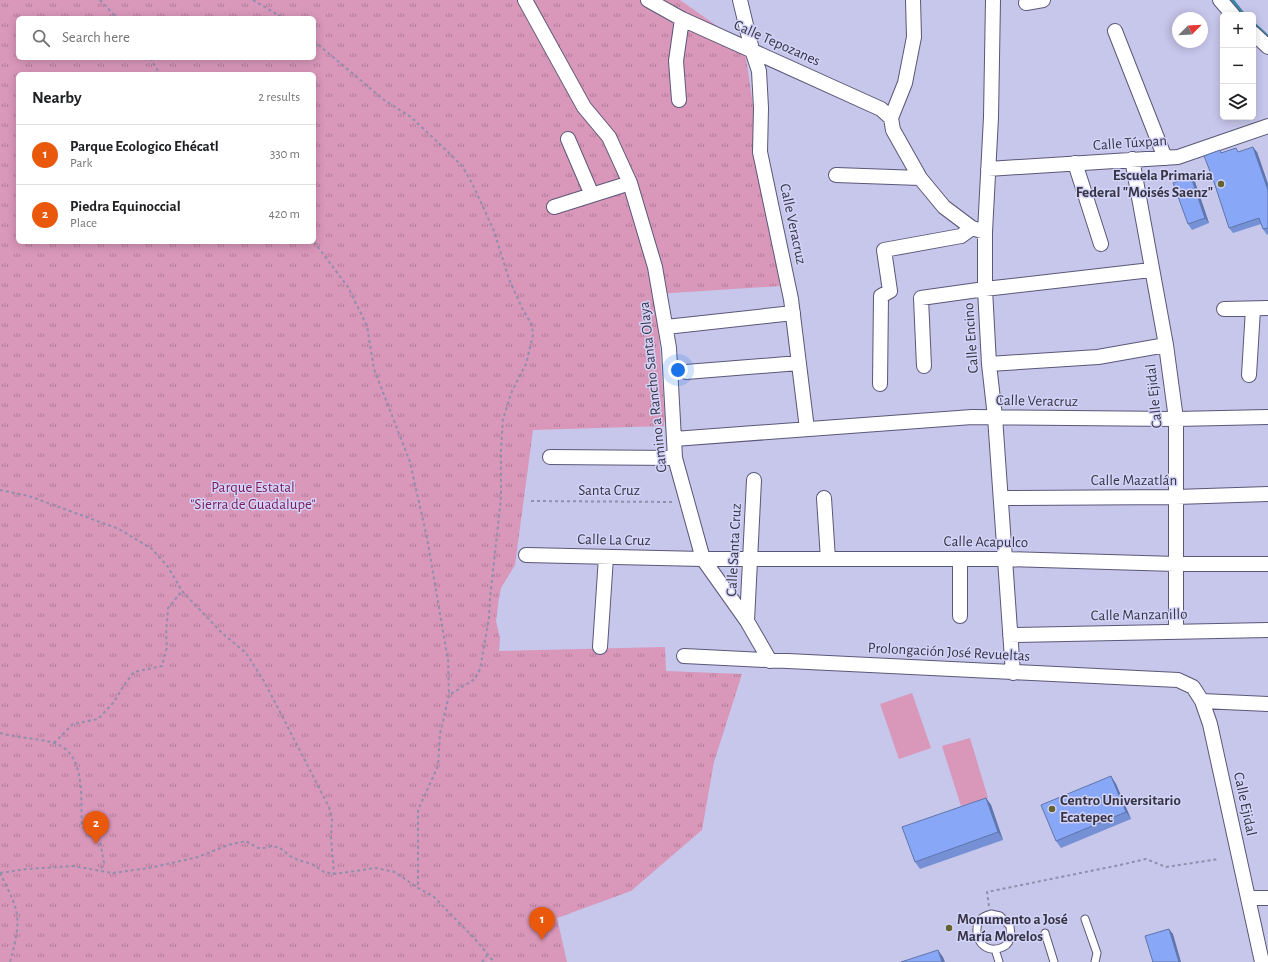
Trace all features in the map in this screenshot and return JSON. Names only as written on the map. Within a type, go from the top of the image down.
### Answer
[{"type":"street","name":"Camino a Rancho Santa Olaya","points":[[525,0],[584,107],[609,137],[630,183],[656,267],[669,348],[676,458],[703,559],[748,621],[770,661]]},
{"type":"street","name":"Calle Tepozanes","points":[[648,0],[682,19],[881,109],[891,118]]},
{"type":"street","name":"Calle Veracruz","points":[[740,0],[752,50],[760,71],[760,152],[791,299],[807,429]]},
{"type":"street","points":[[913,0],[914,37],[906,83],[891,118],[893,130],[920,178],[944,207],[972,228],[985,232]]},
{"type":"street","name":"Calle Encino","points":[[993,0],[985,232],[985,289],[989,364],[995,417],[1013,673]]},
{"type":"street","points":[[1026,3],[1043,0]]},
{"type":"street","points":[[1220,0],[1230,12]]},
{"type":"street","points":[[679,100],[676,61],[682,19]]},
{"type":"street","points":[[1115,31],[1165,158]]},
{"type":"street","points":[[1256,36],[1268,47]]},
{"type":"street","name":"Calle Túxpan","points":[[988,168],[1178,157],[1268,126]]},
{"type":"street","points":[[568,139],[592,195]]},
{"type":"street","name":"Calle Ejidal","points":[[1132,159],[1151,270],[1166,345],[1176,419],[1176,631]]},
{"type":"street","points":[[1075,163],[1101,244]]},
{"type":"street","points":[[836,175],[920,178]]},
{"type":"street","points":[[554,207],[630,183]]},
{"type":"street","points":[[880,384],[881,296],[890,291],[884,250],[961,236],[972,228]]},
{"type":"street","points":[[924,366],[921,298],[1151,270]]},
{"type":"street","points":[[1224,309],[1268,308]]},
{"type":"street","points":[[1249,375],[1253,309]]},
{"type":"street","points":[[666,327],[793,313]]},
{"type":"street","points":[[989,364],[1098,357],[1166,345]]},
{"type":"street","points":[[686,372],[799,363]]},
{"type":"street","name":"Calle Veracruz","points":[[674,439],[972,417],[1176,419],[1268,417]]},
{"type":"street","points":[[550,457],[676,458]]},
{"type":"street","name":"Calle Santa Cruz","points":[[748,621],[754,480]]},
{"type":"street","name":"Calle Mazatlán","points":[[1000,498],[1176,497],[1268,494]]},
{"type":"street","points":[[824,498],[828,559]]},
{"type":"street","name":"Calle La Cruz","points":[[526,555],[703,559]]},
{"type":"street","points":[[600,647],[606,557]]},
{"type":"street","name":"Calle Acapulco","points":[[703,559],[1004,559],[1176,564],[1268,564]]},
{"type":"street","points":[[960,559],[960,616]]},
{"type":"street","name":"Calle Manzanillo","points":[[1010,635],[1268,630]]},
{"type":"street","name":"Prolongación José Revueltas","points":[[684,656],[1178,680],[1193,687],[1202,701]]},
{"type":"street","points":[[1202,701],[1268,704]]},
{"type":"street","name":"Calle Ejidal","points":[[1202,701],[1210,724],[1262,962]]},
{"type":"street","points":[[1248,898],[1268,898]]},
{"type":"lane","points":[[991,914],[1000,916],[1010,926],[1010,939],[1004,947],[995,949],[984,946],[977,937],[977,926],[982,918],[991,914]]},
{"type":"lane","points":[[1085,920],[1097,954],[1095,962]]},
{"type":"lane","points":[[1045,933],[1054,962]]},
{"type":"lane","points":[[995,949],[999,962]]},
{"type":"path","points":[[100,0],[114,16]]},
{"type":"path","points":[[253,0],[280,16]]},
{"type":"path","points":[[316,43],[384,100],[411,117],[462,166],[472,183],[494,231],[509,279],[522,308],[532,325],[533,335],[526,364],[512,390],[503,419],[501,444],[501,498],[489,618],[480,669],[476,678],[449,695]]},
{"type":"path","points":[[151,60],[159,72]]},
{"type":"path","points":[[316,244],[348,287],[367,326],[374,369],[410,462],[427,538],[448,660],[449,695],[440,734],[438,766],[418,810],[418,888]]},
{"type":"path","points":[[0,490],[29,496],[118,529],[152,549],[168,566],[182,591],[222,633],[246,653],[264,681],[329,807],[332,819],[331,837],[334,874]]},
{"type":"path","name":"Santa Cruz","points":[[531,501],[687,502]]},
{"type":"path","points":[[54,742],[73,724],[98,719],[114,702],[134,672],[162,666],[168,647],[166,635],[168,608],[182,591]]},
{"type":"path","points":[[0,733],[54,742],[64,746],[71,754],[79,774],[81,784],[82,826],[100,841],[104,863],[100,871]]},
{"type":"path","points":[[10,962],[16,936],[17,915],[14,904],[0,873],[27,869],[73,866],[113,873],[149,868],[198,857],[228,845],[246,841],[258,848],[272,846],[280,848],[298,860],[312,864],[324,872],[334,874],[376,868],[395,872],[418,888],[433,896],[475,939],[494,962]]},
{"type":"path","points":[[991,914],[987,892],[1146,859],[1166,867],[1218,859]]},
{"type":"path","points":[[482,962],[488,954]]},
{"type":"green space","name":"Parque Estatal \"Sierra de Guadalupe\"","points":[[0,0],[680,0],[744,45],[780,286],[656,294],[665,421],[664,426],[533,430],[515,565],[501,588],[496,621],[500,638],[499,651],[665,647],[666,671],[742,674],[714,762],[702,830],[631,891],[557,918],[567,962],[488,962],[495,957],[487,962],[0,962]]},
{"type":"green space","points":[[912,693],[931,748],[899,759],[880,704]]},
{"type":"green space","points":[[970,738],[988,798],[961,806],[942,746]]},
{"type":"building","points":[[1253,147],[1268,190],[1268,228],[1263,229],[1259,218],[1229,228],[1204,156],[1220,150],[1221,153],[1236,148],[1238,152]]},
{"type":"building","points":[[1191,177],[1205,218],[1188,224],[1173,183]]},
{"type":"building","points":[[1111,776],[1126,812],[1056,841],[1041,805]]},
{"type":"building","points":[[986,798],[998,832],[915,862],[902,827]]},
{"type":"building","points":[[1169,929],[1179,962],[1153,962],[1145,936]]},
{"type":"building","points":[[938,950],[942,962],[901,962]]},
{"type":"waterway","points":[[1232,0],[1242,12]]},
{"type":"waterway","points":[[1256,26],[1268,37]]},
{"type":"place","name":"Escuela Primaria Federal \"Moisés Saenz\"","points":[[1221,184]]},
{"type":"place","name":"Centro Universitario Ecatepec","points":[[1052,809]]},
{"type":"place","name":"Piedra Equinoccial","points":[[96,844]]},
{"type":"place","name":"Monumento a José María Morelos","points":[[949,928]]},
{"type":"place","name":"Parque Ecologico Ehécatl","points":[[542,940]]}]
